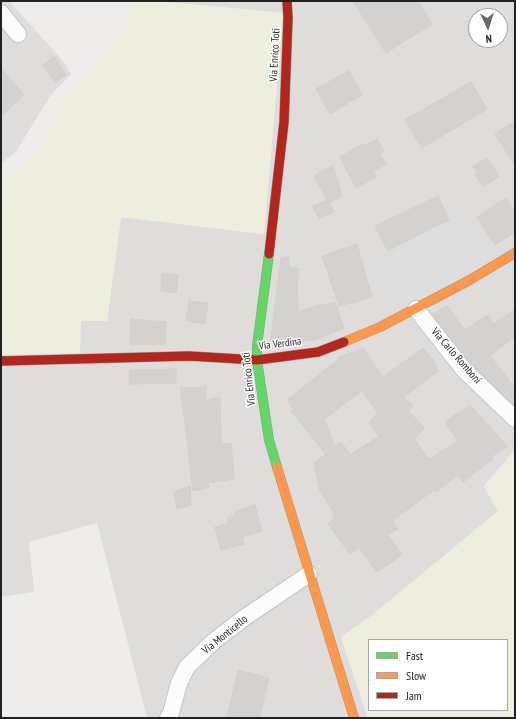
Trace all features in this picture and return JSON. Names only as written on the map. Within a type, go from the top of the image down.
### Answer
[{"type":"street","name":"Via Enrico Toti","points":[[288,1],[284,122],[257,346],[257,360],[269,440],[354,718]]},
{"type":"street","points":[[1,13],[18,34]]},
{"type":"street","name":"Via Verdina","points":[[1,361],[189,356],[257,360],[318,352],[380,327],[468,281],[515,253]]},
{"type":"street","name":"Via Carlo Romboni","points":[[416,308],[464,370],[515,419]]},
{"type":"street","name":"Via Monticello","points":[[168,718],[171,713],[179,683],[187,667],[214,641],[244,618],[309,574]]},
{"type":"shaded area","points":[[1,1],[9,1],[64,62],[71,74],[51,95],[15,153],[1,163]]},
{"type":"shaded area","points":[[136,1],[156,1],[283,13],[264,234],[121,217],[107,321],[81,321],[80,353],[1,355],[1,182],[41,145],[62,106],[81,83],[103,61],[120,37]]},
{"type":"shaded area","points":[[156,1],[515,1],[515,450],[484,486],[499,511],[371,616],[341,637],[368,718],[147,718],[97,523],[29,542],[34,592],[1,597],[1,355],[81,321],[107,320],[121,217],[264,234],[283,13]]},
{"type":"shaded area","points":[[463,220],[488,260],[447,285],[424,238]]},
{"type":"shaded area","points":[[415,243],[438,290],[392,313],[376,263]]},
{"type":"shaded area","points":[[515,450],[515,718],[368,718],[341,637],[371,616],[498,511],[484,487]]},
{"type":"building","points":[[353,1],[418,1],[432,24],[386,53]]},
{"type":"building","points":[[54,57],[66,75],[55,83],[43,65]]},
{"type":"building","points":[[1,68],[24,95],[1,116]]},
{"type":"building","points":[[349,71],[362,95],[330,114],[316,89]]},
{"type":"building","points":[[471,82],[487,109],[422,148],[405,120]]},
{"type":"building","points":[[515,121],[515,165],[495,134]]},
{"type":"building","points":[[377,139],[384,151],[380,154],[386,164],[373,172],[376,177],[356,188],[340,157],[363,144],[364,146]]},
{"type":"building","points":[[487,158],[499,176],[483,187],[475,175],[477,173],[473,166]]},
{"type":"building","points":[[333,165],[342,196],[329,203],[334,212],[319,219],[313,206],[327,200],[314,176]]},
{"type":"building","points":[[438,196],[449,220],[388,251],[375,226]]},
{"type":"building","points":[[506,198],[515,211],[515,232],[495,245],[477,217]]},
{"type":"building","points":[[357,244],[372,297],[339,306],[322,256]]},
{"type":"building","points":[[288,257],[289,267],[299,269],[297,282],[298,311],[335,302],[344,328],[315,340],[270,346],[281,258]]},
{"type":"building","points":[[162,273],[178,275],[176,293],[161,291]]},
{"type":"building","points":[[189,301],[208,303],[205,324],[186,321]]},
{"type":"building","points":[[447,306],[465,330],[488,315],[494,323],[515,310],[515,337],[490,356],[515,388],[515,406],[471,364],[432,314]]},
{"type":"building","points":[[131,319],[166,322],[165,344],[130,345]]},
{"type":"building","points":[[363,348],[383,377],[423,348],[437,365],[435,366],[439,370],[404,397],[413,406],[408,411],[425,428],[414,439],[429,459],[458,441],[445,423],[456,413],[458,414],[470,405],[507,446],[492,456],[494,458],[463,482],[458,475],[436,492],[434,490],[392,521],[398,529],[387,534],[402,555],[377,572],[359,547],[350,554],[328,524],[335,518],[333,515],[335,514],[320,491],[314,463],[326,454],[291,411],[294,410],[287,400],[339,359],[338,358]],"holes":[[[362,391],[378,413],[369,422],[379,436],[350,455],[341,442],[335,447],[324,419]]]},
{"type":"building","points":[[176,369],[176,383],[129,384],[130,370]]},
{"type":"building","points":[[206,387],[206,400],[220,397],[221,444],[231,443],[234,479],[208,483],[209,488],[193,491],[180,388]]},
{"type":"building","points":[[190,486],[191,505],[177,509],[174,492]]},
{"type":"building","points":[[255,505],[262,531],[242,537],[244,544],[221,550],[215,527],[229,523],[227,518],[236,515],[235,511]]},
{"type":"building","points":[[238,670],[269,678],[259,718],[227,718]]},
{"type":"traffic: fast","points":[[269,254],[257,346],[257,360],[269,440],[277,467]]},
{"type":"traffic: slow","points":[[344,342],[380,327],[468,281],[515,253]]},
{"type":"traffic: slow","points":[[277,467],[354,718]]},
{"type":"traffic: jam","points":[[269,254],[284,122],[288,18],[287,1]]},
{"type":"traffic: jam","points":[[1,361],[189,356],[257,360],[318,352],[344,342]]}]
